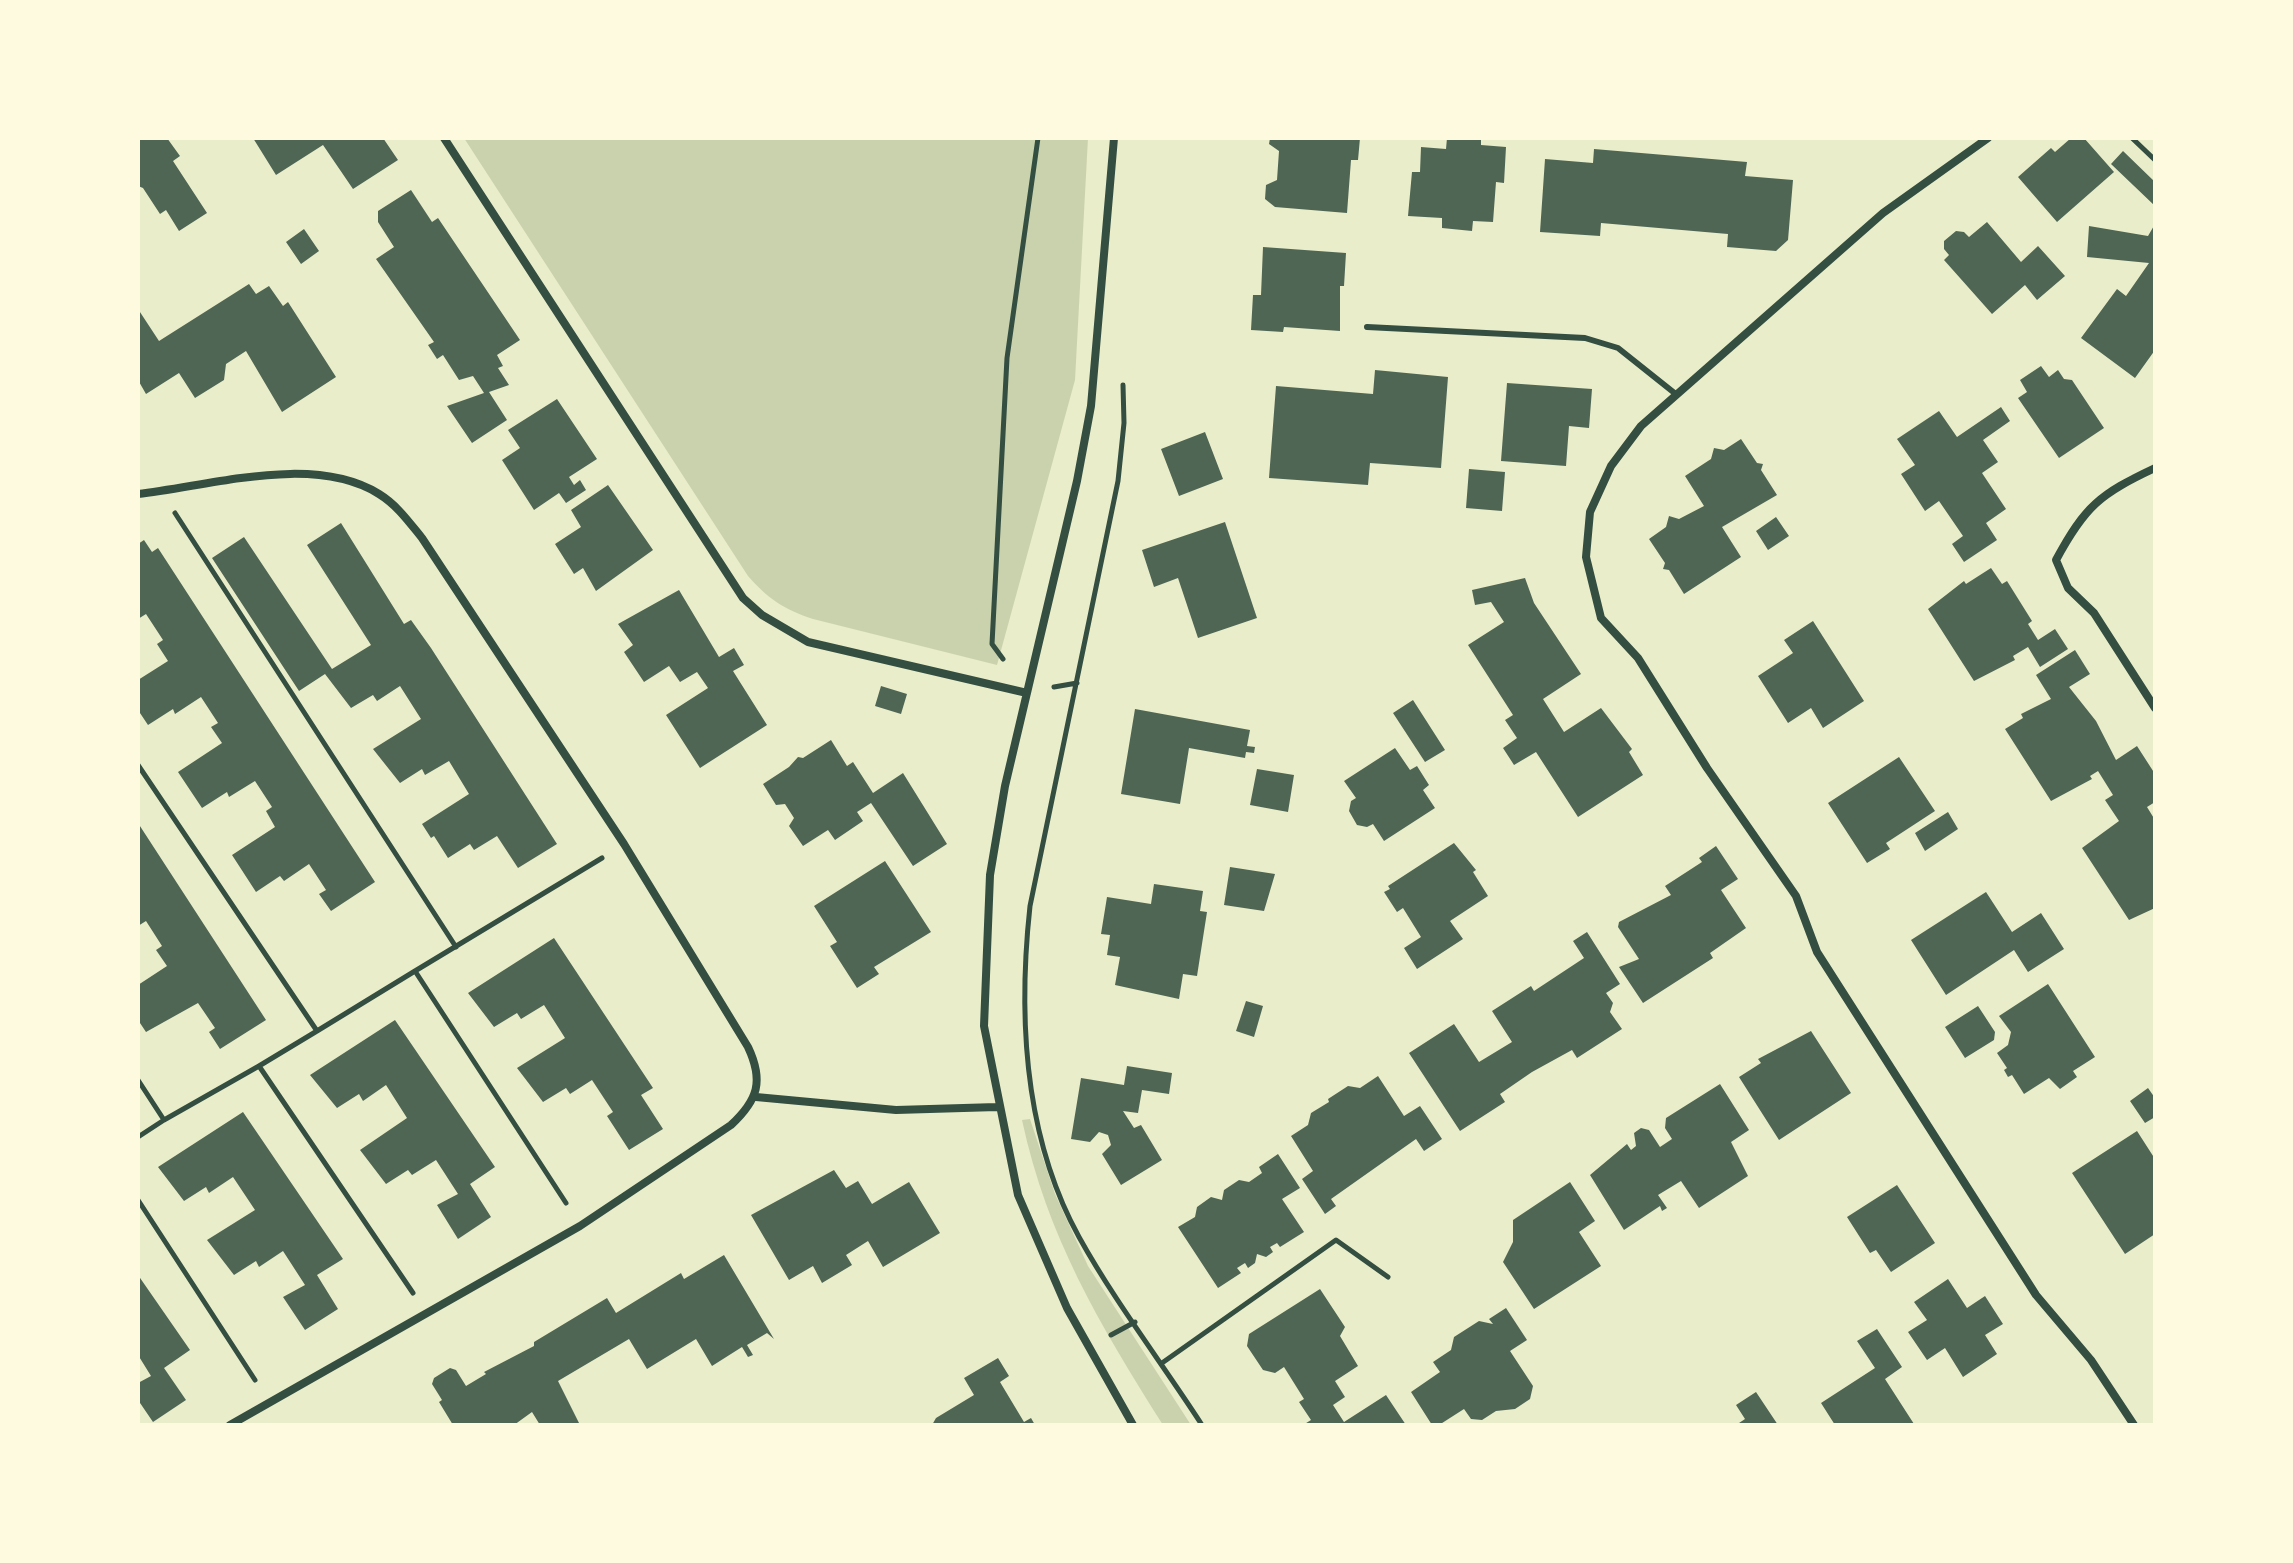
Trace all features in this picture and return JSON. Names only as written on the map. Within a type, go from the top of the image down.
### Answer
[{"type":"street","points":[[444,138],[743,598],[772,622],[808,642],[1027,693]]},
{"type":"street","points":[[1114,138],[1091,406],[1077,481],[1005,786],[989,890],[984,1026],[997,1107],[1024,1209],[1067,1308],[1133,1425]]},
{"type":"street","points":[[1988,138],[1883,213],[1641,426],[1611,466],[1590,512],[1586,557],[1601,618],[1638,658],[1707,768],[1796,896],[1817,952],[1839,989],[2036,1295],[2091,1360],[2134,1425]]},
{"type":"street","points":[[2155,468],[2113,488],[2078,518],[2056,560],[2068,588],[2094,613],[2155,708]]},
{"type":"street","points":[[138,494],[308,473],[333,476],[380,494],[401,512],[422,538],[624,844],[756,1065],[756,1097],[731,1125],[706,1143],[580,1226],[230,1425]]},
{"type":"street","points":[[756,1097],[896,1110],[997,1107]]},
{"type":"lane","points":[[1367,327],[1585,338],[1618,348],[1677,395]]},
{"type":"path","points":[[1027,693],[992,644],[1007,358],[1038,138]]},
{"type":"path","points":[[2132,138],[2155,160]]},
{"type":"path","points":[[1098,330],[1123,384],[1120,466],[1030,906],[1022,976],[1024,1032],[1041,1134],[1065,1206],[1079,1237],[1202,1425]]},
{"type":"path","points":[[163,491],[287,690],[456,947]]},
{"type":"path","points":[[138,765],[317,1031]]},
{"type":"path","points":[[138,1137],[624,844]]},
{"type":"path","points":[[415,971],[580,1226]]},
{"type":"path","points":[[259,1066],[426,1312]]},
{"type":"path","points":[[138,1080],[164,1120]]},
{"type":"path","points":[[138,1200],[271,1404]]},
{"type":"path","points":[[1162,1363],[1336,1240],[1388,1277]]},
{"type":"green space","points":[[464,138],[1088,138],[1075,380],[997,665],[813,619],[777,602],[755,584]]},
{"type":"green space","points":[[1030,1119],[1055,1194],[1088,1266],[1191,1425],[1163,1425],[1078,1279],[1061,1242],[1033,1163],[1022,1120]]},
{"type":"building","points":[[138,138],[167,138],[180,156],[173,161],[207,213],[179,231],[166,210],[160,214],[143,188],[138,186]]},
{"type":"building","points":[[253,138],[383,138],[398,160],[353,189],[323,145],[276,175]]},
{"type":"building","points":[[1270,138],[1360,138],[1358,160],[1351,160],[1347,213],[1275,207],[1265,199],[1266,185],[1277,180],[1279,151],[1269,144]]},
{"type":"building","points":[[1447,138],[1481,139],[1481,145],[1506,147],[1504,183],[1496,182],[1493,222],[1473,221],[1472,231],[1442,228],[1442,218],[1408,216],[1412,172],[1420,172],[1421,147],[1446,149]]},
{"type":"building","points":[[2071,138],[2084,138],[2114,172],[2057,222],[2018,177],[2051,148],[2055,152]]},
{"type":"building","points":[[1594,149],[1747,162],[1745,176],[1793,180],[1788,240],[1776,251],[1727,247],[1728,234],[1601,223],[1600,236],[1540,232],[1545,159],[1593,163]]},
{"type":"building","points":[[2123,151],[2155,182],[2155,206],[2111,164]]},
{"type":"building","points":[[411,190],[432,222],[438,218],[520,340],[497,355],[503,366],[498,368],[509,385],[489,392],[507,420],[472,443],[447,406],[484,393],[473,376],[459,380],[443,355],[437,359],[428,345],[434,342],[376,259],[394,247],[378,222],[378,211]]},
{"type":"building","points":[[1987,222],[2021,262],[2038,246],[2065,276],[2037,300],[2025,285],[1992,314],[1944,260],[1949,255],[1944,249],[1944,241],[1956,231],[1964,232],[1969,237]]},
{"type":"building","points":[[2155,224],[2155,350],[2135,378],[2081,338],[2117,289],[2126,296],[2149,263],[2087,257],[2089,226],[2148,236]]},
{"type":"building","points":[[304,229],[319,251],[301,264],[286,242]]},
{"type":"building","points":[[1263,247],[1346,253],[1344,286],[1340,286],[1340,331],[1284,327],[1283,332],[1251,330],[1253,295],[1261,295]]},
{"type":"building","points":[[249,284],[256,294],[269,286],[283,306],[288,302],[336,377],[282,412],[246,351],[226,364],[224,380],[195,398],[179,373],[146,394],[138,380],[138,309],[159,341]]},
{"type":"building","points":[[2041,366],[2049,377],[2058,370],[2064,379],[2072,380],[2104,428],[2059,458],[2018,398],[2027,392],[2020,380]]},
{"type":"building","points":[[1375,370],[1448,377],[1441,468],[1370,463],[1368,485],[1269,478],[1276,386],[1373,394]]},
{"type":"building","points":[[1507,383],[1592,389],[1589,428],[1569,426],[1566,466],[1501,461]]},
{"type":"building","points":[[557,399],[597,459],[569,477],[574,485],[580,480],[586,490],[566,503],[559,493],[534,510],[502,460],[520,448],[508,430]]},
{"type":"building","points":[[2001,407],[2010,421],[1983,440],[1998,462],[1982,473],[2006,509],[1986,523],[1997,540],[1964,562],[1952,544],[1963,536],[1939,501],[1925,511],[1901,474],[1915,465],[1897,439],[1939,411],[1957,437]]},
{"type":"building","points":[[1205,432],[1223,479],[1179,496],[1161,449]]},
{"type":"building","points":[[1741,439],[1757,463],[1763,464],[1761,470],[1777,495],[1722,527],[1741,557],[1684,594],[1669,570],[1663,569],[1665,563],[1649,539],[1666,527],[1669,516],[1679,519],[1704,506],[1685,476],[1711,459],[1714,448],[1724,450]]},
{"type":"building","points":[[1469,469],[1505,472],[1502,511],[1466,508]]},
{"type":"building","points":[[608,485],[653,550],[596,591],[583,568],[574,574],[555,544],[581,527],[571,510]]},
{"type":"building","points":[[1776,517],[1789,536],[1768,550],[1756,531]]},
{"type":"building","points":[[1225,522],[1257,618],[1198,638],[1178,578],[1154,587],[1142,550]]},
{"type":"building","points":[[341,523],[404,624],[411,620],[431,648],[557,844],[518,868],[497,836],[474,850],[470,844],[448,858],[434,836],[431,838],[422,824],[469,794],[449,761],[425,775],[422,769],[400,783],[373,749],[421,719],[400,686],[377,701],[373,695],[351,708],[325,674],[299,691],[212,558],[244,537],[332,669],[371,645],[307,545]]},
{"type":"building","points":[[144,540],[152,552],[158,548],[375,882],[331,911],[319,894],[326,890],[309,864],[284,881],[280,876],[256,892],[232,855],[275,827],[266,811],[272,807],[255,781],[229,797],[227,792],[202,808],[178,772],[222,743],[211,727],[218,723],[201,697],[175,714],[173,709],[148,725],[138,710],[138,680],[168,661],[157,644],[163,640],[146,614],[138,619],[138,544]]},
{"type":"building","points":[[1991,568],[2002,584],[2007,581],[2032,621],[2028,624],[2038,640],[2055,629],[2068,649],[2040,667],[2028,647],[2013,656],[2015,660],[1974,681],[1928,609],[1964,581],[1966,584]]},
{"type":"building","points":[[1525,578],[1534,603],[1581,674],[1543,699],[1564,732],[1601,708],[1632,749],[1629,752],[1643,775],[1578,817],[1536,752],[1514,765],[1503,748],[1517,738],[1505,720],[1513,715],[1468,645],[1504,622],[1491,602],[1475,605],[1472,590]]},
{"type":"building","points":[[679,590],[719,657],[734,648],[744,665],[733,671],[767,725],[700,768],[666,715],[708,688],[697,672],[680,682],[669,666],[644,682],[624,652],[633,645],[618,624]]},
{"type":"building","points":[[1813,621],[1864,701],[1823,728],[1811,708],[1788,723],[1758,676],[1793,653],[1784,640]]},
{"type":"building","points":[[2075,650],[2090,674],[2069,687],[2096,721],[2116,760],[2137,746],[2155,774],[2155,802],[2147,807],[2155,820],[2155,908],[2129,920],[2082,848],[2119,821],[2105,800],[2113,795],[2098,771],[2090,776],[2092,779],[2051,801],[2005,729],[2023,718],[2021,714],[2051,699],[2036,675]]},
{"type":"building","points":[[881,686],[907,694],[901,714],[875,706]]},
{"type":"building","points":[[1413,700],[1445,750],[1425,762],[1393,713]]},
{"type":"building","points":[[1135,709],[1250,730],[1247,746],[1255,747],[1254,753],[1246,752],[1245,758],[1189,748],[1180,804],[1121,794]]},
{"type":"building","points":[[831,740],[847,766],[853,762],[873,793],[903,773],[947,844],[913,866],[871,803],[857,812],[863,821],[835,840],[828,830],[803,846],[789,826],[794,818],[785,804],[776,805],[763,784],[789,767],[798,757],[803,758]]},
{"type":"building","points":[[1395,748],[1410,770],[1417,766],[1429,785],[1423,790],[1435,808],[1384,841],[1373,824],[1367,827],[1357,825],[1349,811],[1351,801],[1356,798],[1344,781]]},
{"type":"building","points":[[1899,757],[1935,811],[1886,843],[1890,849],[1867,863],[1828,803]]},
{"type":"building","points":[[1257,769],[1294,775],[1288,812],[1250,805]]},
{"type":"building","points":[[1948,812],[1958,829],[1925,851],[1915,833]]},
{"type":"building","points":[[138,823],[266,1020],[220,1049],[209,1032],[215,1028],[198,1003],[146,1032],[138,1020],[138,985],[167,966],[156,950],[162,946],[146,921],[138,926]]},
{"type":"building","points":[[1454,843],[1476,870],[1473,872],[1488,896],[1450,921],[1463,939],[1417,969],[1404,948],[1421,937],[1403,908],[1397,912],[1384,892],[1390,889],[1388,886]]},
{"type":"building","points":[[1716,846],[1738,879],[1721,890],[1746,928],[1710,953],[1713,958],[1643,1003],[1619,967],[1639,959],[1618,927],[1619,922],[1671,895],[1665,886],[1702,862],[1699,858]]},
{"type":"building","points":[[885,861],[931,932],[874,967],[879,974],[857,988],[830,946],[837,942],[814,906]]},
{"type":"building","points":[[1230,867],[1275,874],[1264,911],[1224,905]]},
{"type":"building","points":[[1154,884],[1203,891],[1200,911],[1207,912],[1197,976],[1183,974],[1179,999],[1115,985],[1120,957],[1107,955],[1110,935],[1101,934],[1107,897],[1151,904]]},
{"type":"building","points":[[1986,892],[2012,932],[2041,913],[2064,949],[2028,972],[2014,950],[1946,995],[1911,940]]},
{"type":"building","points":[[1587,932],[1620,984],[1606,993],[1613,1003],[1610,1012],[1622,1029],[1577,1058],[1572,1050],[1532,1072],[1500,1094],[1505,1102],[1460,1131],[1409,1053],[1454,1024],[1479,1062],[1512,1042],[1492,1011],[1531,986],[1534,991],[1584,958],[1573,941]]},
{"type":"building","points":[[554,938],[653,1088],[641,1095],[663,1129],[629,1150],[607,1116],[613,1112],[592,1080],[570,1094],[566,1088],[543,1102],[517,1068],[565,1038],[544,1005],[521,1019],[517,1013],[494,1027],[468,993]]},
{"type":"building","points":[[2048,984],[2095,1057],[2073,1071],[2077,1077],[2060,1089],[2049,1078],[2024,1094],[2012,1075],[2008,1077],[2004,1070],[2007,1068],[1997,1053],[2008,1045],[2011,1032],[1999,1016]]},
{"type":"building","points":[[1246,1001],[1263,1006],[1254,1037],[1236,1031]]},
{"type":"building","points":[[1978,1006],[1995,1032],[1994,1040],[1965,1058],[1945,1027]]},
{"type":"building","points":[[395,1020],[495,1167],[470,1184],[491,1217],[458,1239],[437,1205],[458,1194],[436,1160],[412,1175],[408,1170],[386,1184],[360,1150],[407,1118],[386,1085],[363,1101],[359,1094],[337,1108],[310,1075]]},
{"type":"building","points":[[1811,1031],[1851,1093],[1779,1140],[1739,1077],[1761,1063],[1758,1059]]},
{"type":"building","points":[[1127,1066],[1172,1073],[1169,1094],[1142,1090],[1138,1113],[1123,1111],[1134,1128],[1141,1125],[1162,1160],[1121,1185],[1102,1154],[1111,1145],[1108,1135],[1099,1132],[1090,1142],[1071,1139],[1081,1078],[1124,1085]]},
{"type":"building","points":[[1378,1076],[1404,1116],[1420,1106],[1442,1139],[1424,1151],[1416,1139],[1331,1199],[1336,1206],[1325,1214],[1302,1179],[1313,1171],[1291,1136],[1308,1125],[1311,1113],[1329,1102],[1328,1099],[1348,1086],[1360,1088]]},
{"type":"building","points":[[1720,1084],[1749,1130],[1731,1142],[1748,1176],[1699,1208],[1681,1181],[1658,1195],[1667,1208],[1662,1211],[1660,1206],[1624,1230],[1590,1175],[1627,1144],[1631,1150],[1636,1146],[1634,1133],[1641,1128],[1649,1130],[1660,1147],[1672,1139],[1665,1128],[1666,1118]]},
{"type":"building","points":[[2148,1088],[2155,1098],[2155,1117],[2145,1123],[2130,1101]]},
{"type":"building","points":[[243,1112],[343,1259],[317,1275],[338,1309],[305,1330],[283,1297],[305,1285],[283,1251],[259,1267],[256,1261],[234,1275],[207,1240],[255,1210],[233,1177],[209,1193],[206,1187],[184,1201],[158,1167]]},
{"type":"building","points":[[2137,1131],[2155,1159],[2155,1234],[2125,1254],[2072,1173]]},
{"type":"building","points":[[1278,1154],[1300,1188],[1282,1199],[1304,1232],[1280,1247],[1277,1243],[1270,1247],[1273,1252],[1266,1257],[1257,1254],[1255,1263],[1248,1268],[1245,1263],[1237,1268],[1241,1273],[1218,1288],[1178,1227],[1195,1217],[1197,1207],[1211,1197],[1222,1200],[1224,1190],[1239,1180],[1249,1182],[1262,1173],[1259,1167]]},
{"type":"building","points":[[834,1170],[846,1188],[858,1181],[872,1204],[909,1182],[940,1233],[883,1267],[868,1241],[846,1255],[852,1265],[822,1283],[813,1266],[789,1280],[751,1215]]},
{"type":"building","points":[[1570,1182],[1595,1221],[1579,1232],[1601,1266],[1534,1309],[1503,1262],[1513,1242],[1513,1220]]},
{"type":"building","points":[[1897,1185],[1935,1243],[1891,1272],[1876,1250],[1870,1253],[1847,1217]]},
{"type":"building","points":[[724,1255],[774,1339],[767,1333],[747,1345],[753,1355],[748,1357],[742,1347],[712,1366],[696,1339],[647,1369],[629,1339],[558,1381],[580,1425],[540,1425],[532,1412],[514,1425],[453,1425],[439,1402],[442,1400],[432,1384],[434,1378],[450,1368],[456,1370],[466,1386],[607,1298],[616,1313],[681,1273],[684,1279]]},
{"type":"building","points":[[138,1275],[190,1350],[164,1368],[186,1400],[153,1422],[138,1400],[138,1383],[151,1376],[138,1355]]},
{"type":"building","points":[[1948,1279],[1967,1308],[1985,1296],[2003,1324],[1985,1335],[1997,1354],[1963,1377],[1945,1348],[1927,1360],[1908,1332],[1927,1320],[1914,1302]]},
{"type":"building","points":[[1320,1289],[1345,1327],[1340,1336],[1358,1366],[1335,1381],[1345,1397],[1333,1405],[1344,1422],[1386,1395],[1406,1425],[1303,1425],[1311,1420],[1299,1402],[1304,1399],[1284,1367],[1275,1373],[1263,1370],[1247,1346],[1249,1334]]},
{"type":"building","points":[[1506,1308],[1527,1340],[1510,1351],[1533,1386],[1530,1399],[1515,1409],[1496,1411],[1482,1420],[1471,1419],[1464,1409],[1439,1425],[1432,1425],[1411,1392],[1440,1372],[1433,1362],[1451,1350],[1454,1337],[1479,1321],[1493,1324],[1489,1319]]},
{"type":"building","points":[[1877,1329],[1902,1367],[1885,1379],[1914,1424],[1835,1425],[1821,1403],[1875,1368],[1857,1341]]},
{"type":"building","points":[[998,1358],[1009,1376],[1000,1382],[1024,1422],[1031,1418],[1035,1425],[932,1425],[936,1418],[974,1395],[964,1378]]},
{"type":"building","points":[[1756,1392],[1778,1425],[1736,1425],[1745,1419],[1736,1405]]}]
